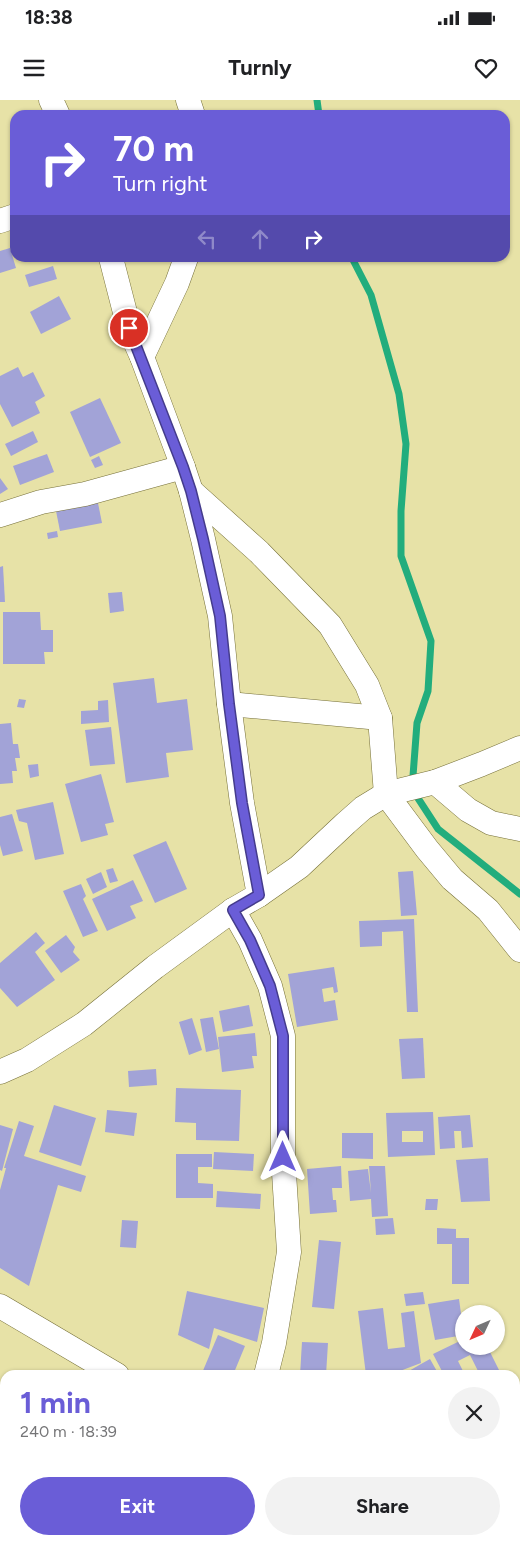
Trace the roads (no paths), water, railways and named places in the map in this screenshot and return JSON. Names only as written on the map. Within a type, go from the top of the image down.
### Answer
[{"type":"street","points":[[112,262],[129,328],[142,357],[191,491],[220,616],[242,803],[259,895]]},
{"type":"street","points":[[142,357],[177,283],[185,262]]},
{"type":"street","points":[[0,515],[40,502],[85,494],[183,467]]},
{"type":"street","points":[[191,491],[259,552],[330,626],[367,685],[380,718],[386,794],[426,849],[452,879],[488,910],[520,950]]},
{"type":"street","points":[[229,704],[380,718]]},
{"type":"street","points":[[0,1072],[27,1060],[84,1024],[155,967],[233,910],[259,895],[299,867],[363,808],[386,794],[435,782],[520,748]]},
{"type":"street","points":[[435,782],[468,810],[491,823],[520,830]]},
{"type":"street","points":[[233,910],[250,940],[270,986],[283,1036],[283,1157],[289,1252],[274,1343],[267,1370]]},
{"type":"street","points":[[0,1306],[109,1370]]},
{"type":"waterway","points":[[317,100],[318,110]]},
{"type":"waterway","points":[[354,262],[371,295],[399,394],[406,444],[401,511],[401,556],[431,641],[428,691],[417,723],[412,789],[438,829],[520,894]]}]
